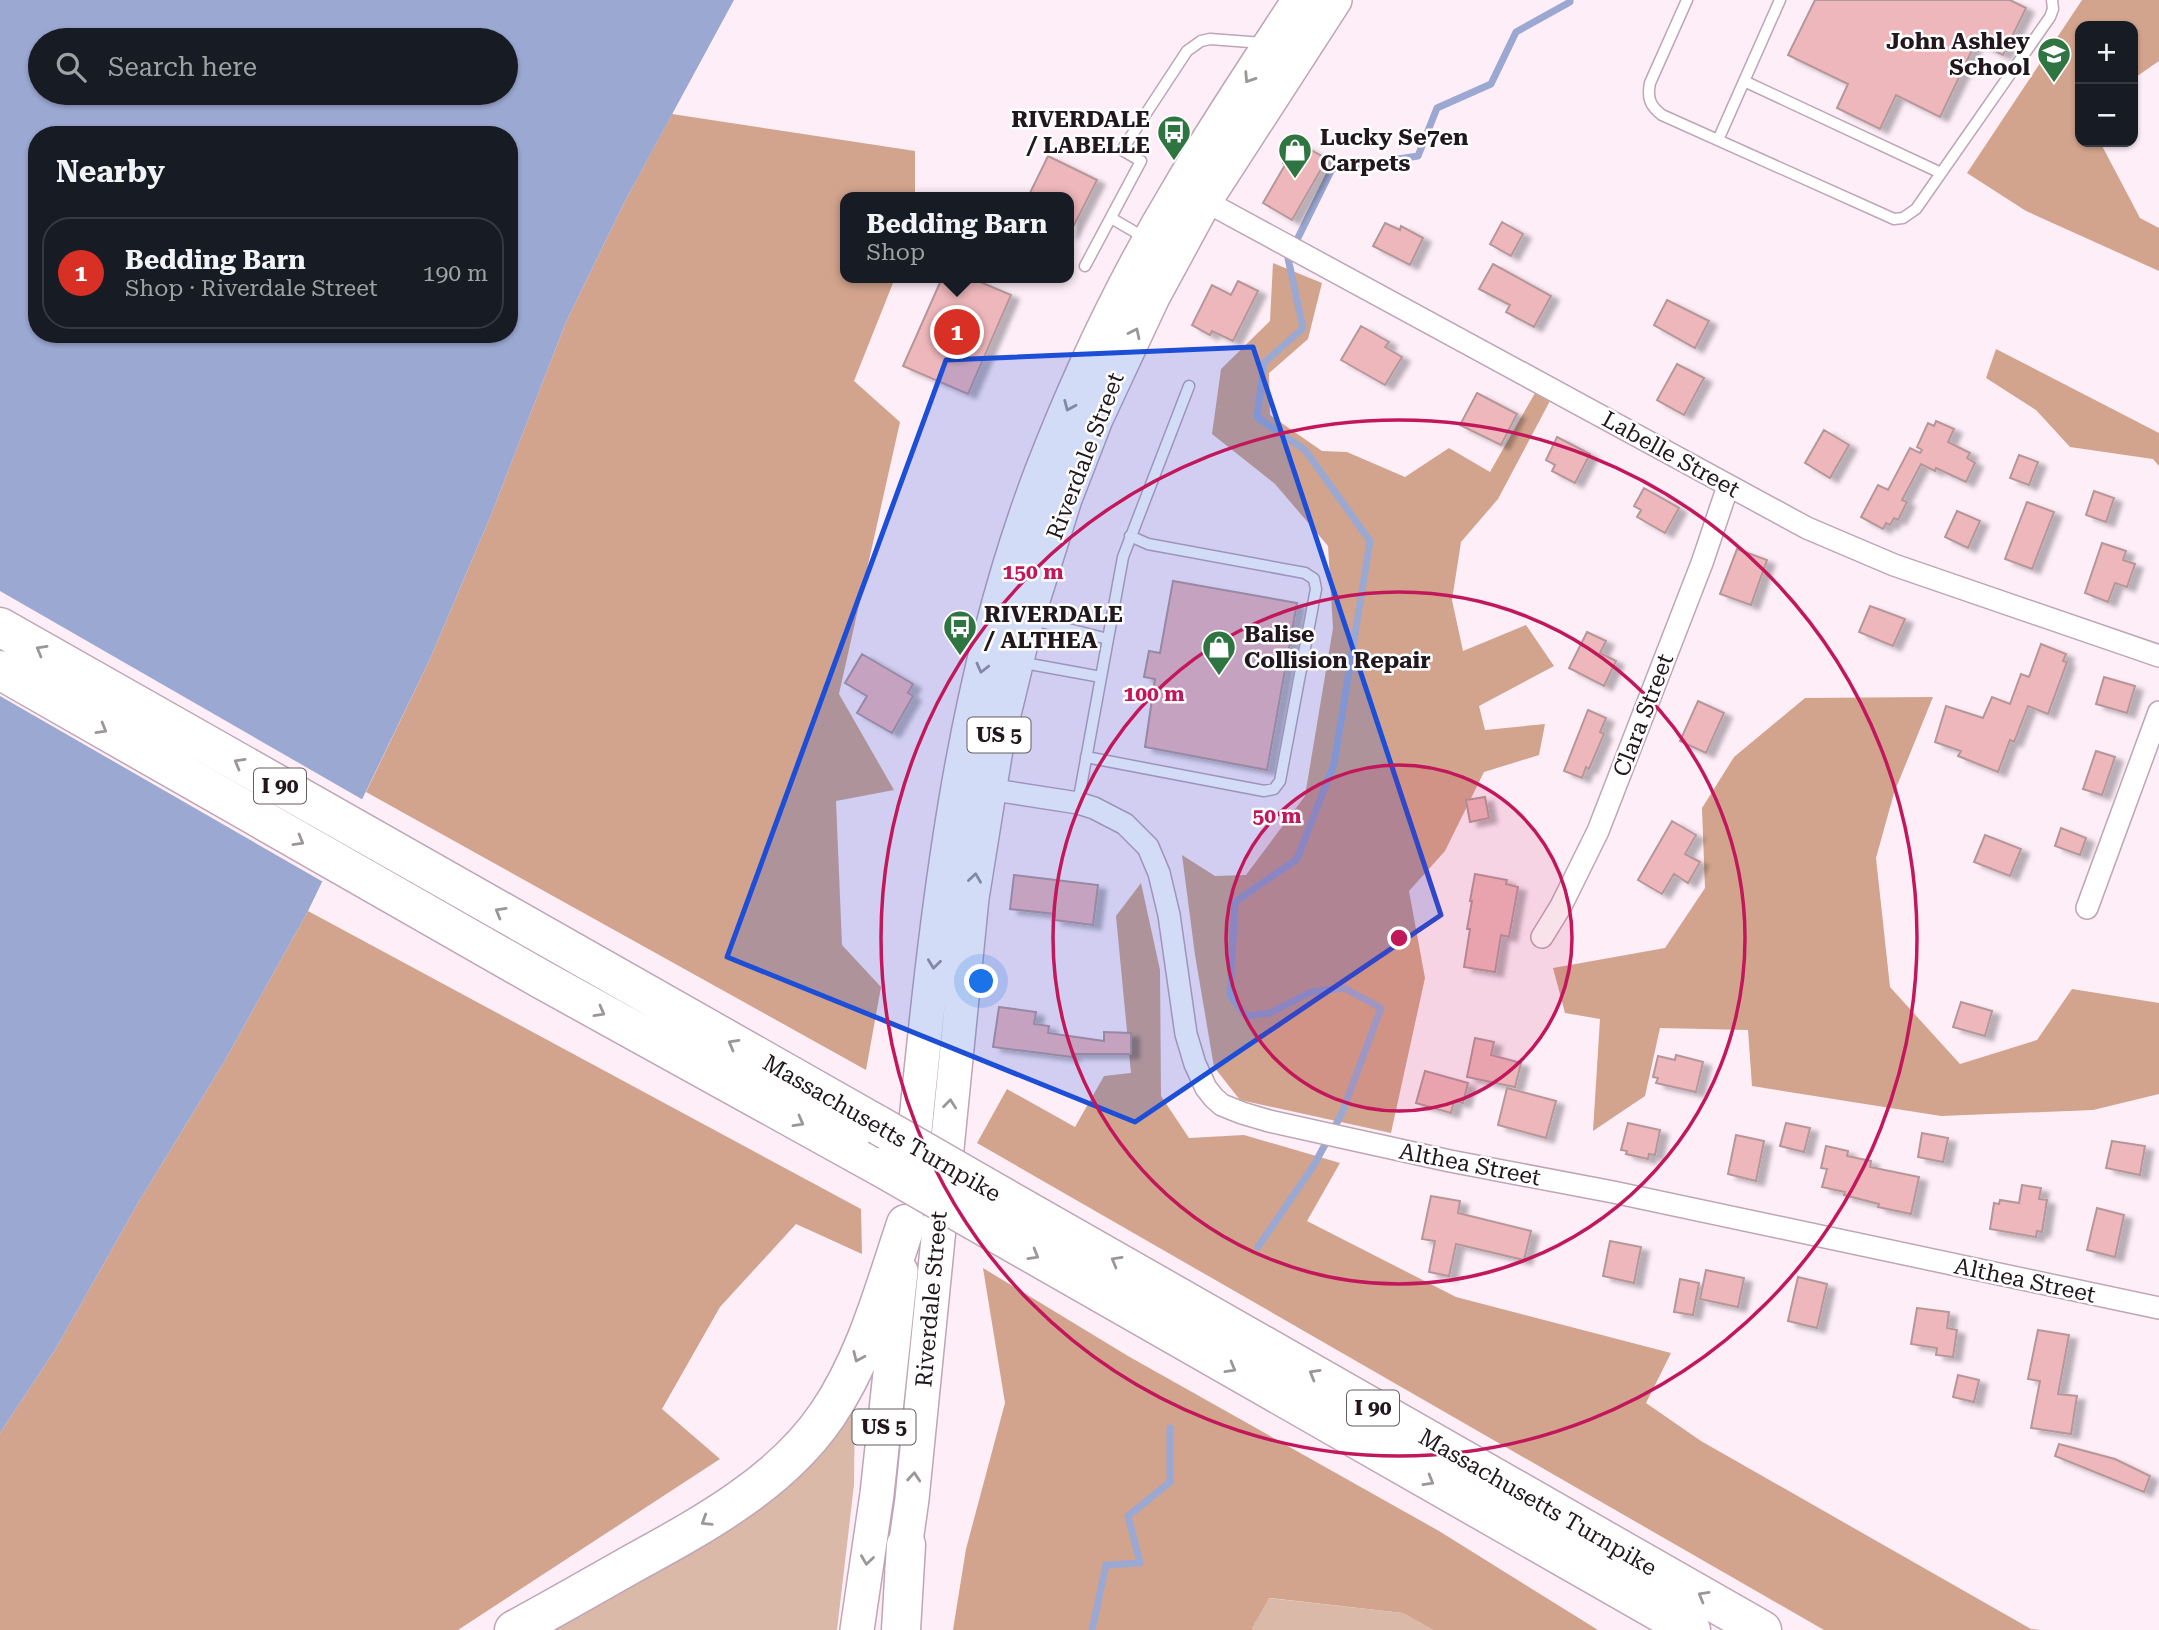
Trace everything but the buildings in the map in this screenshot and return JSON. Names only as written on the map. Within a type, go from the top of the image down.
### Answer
[{"type":"highway","name":"Massachusetts Turnpike","points":[[0,627],[878,1125],[979,1203],[1691,1630]]},
{"type":"highway","name":"Massachusetts Turnpike","points":[[0,670],[541,979],[881,1167],[979,1203],[1762,1630]]},
{"type":"highway","points":[[514,1630],[710,1519],[751,1491],[791,1457],[826,1416],[847,1380],[875,1317],[906,1224]]},
{"type":"highway","points":[[901,1630],[906,1545]]},
{"type":"main road","name":"Riverdale Street","points":[[857,1630],[877,1494],[951,823],[973,786],[1016,662],[1065,499],[1096,419],[1153,297],[1193,193],[1271,43],[1300,0]]},
{"type":"main road","name":"Riverdale Street","points":[[892,1630],[912,1499],[969,920],[974,704],[990,633],[1046,461],[1083,373],[1149,240],[1193,193],[1335,0]]},
{"type":"street","name":"Labelle Street","points":[[1193,193],[1807,528],[1851,549],[1894,565],[2159,656]]},
{"type":"street","name":"Clara Street","points":[[1542,937],[1561,906],[1598,831],[1702,563],[1728,486]]},
{"type":"street","points":[[2087,908],[2159,712]]},
{"type":"street","name":"Althea Street","points":[[973,786],[1078,803],[1125,824],[1141,838],[1155,859],[1169,915],[1186,1034],[1195,1064],[1206,1088],[1214,1098],[1222,1105],[1242,1114],[2159,1308]]},
{"type":"lane","points":[[1687,0],[1650,83],[1648,92],[1655,110],[1894,219],[1910,215],[1941,173],[2050,17],[2052,0]]},
{"type":"lane","points":[[1718,141],[1780,0]]},
{"type":"lane","points":[[1085,266],[1142,161],[1122,150],[1187,51],[1201,41],[1210,39],[1271,43]]},
{"type":"lane","points":[[1744,81],[1941,173]]},
{"type":"lane","points":[[1111,218],[1149,240]]},
{"type":"lane","points":[[1078,803],[1123,557],[1189,386]]},
{"type":"lane","points":[[1086,757],[1266,792],[1276,788],[1280,781],[1316,589],[1314,579],[1308,574],[1148,544],[1130,536]]},
{"type":"lane","points":[[1027,619],[1108,639]]},
{"type":"lane","points":[[1016,662],[1101,677]]},
{"type":"highlighted area","points":[[1253,347],[1441,915],[1135,1122],[727,957],[946,360]]},
{"type":"shaded area","name":"John Ashley School","points":[[2082,0],[2159,0],[2159,61],[2138,76],[2138,21],[2075,21],[2075,147],[2103,147],[2140,218],[2159,228],[2159,271],[2026,211],[1967,173]]},
{"type":"shaded area","points":[[672,114],[915,151],[915,192],[840,192],[840,283],[893,283],[854,381],[900,422],[839,694],[894,790],[836,801],[842,945],[881,987],[866,1070],[366,792],[430,659],[491,515],[566,322],[624,203]]},
{"type":"shaded area","points":[[1273,263],[1322,283],[1308,339],[1269,373],[1270,415],[1322,451],[1347,452],[1405,477],[1449,448],[1490,472],[1535,393],[1551,399],[1498,499],[1461,542],[1452,600],[1463,651],[1526,625],[1554,666],[1479,706],[1485,730],[1545,724],[1539,755],[1484,772],[1445,851],[1409,891],[1425,978],[1391,1133],[1240,1100],[1214,1067],[1195,955],[1182,855],[1215,876],[1246,875],[1305,796],[1333,628],[1328,546],[1275,484],[1212,434],[1221,369],[1270,321]]},
{"type":"shaded area","points":[[1996,349],[2159,433],[2159,466],[2153,459],[2070,447],[2036,410],[1986,378]]},
{"type":"shaded area","points":[[1933,697],[1894,793],[1876,858],[1890,987],[1960,1064],[2037,1040],[2072,989],[2159,1003],[2159,1094],[2093,1110],[1941,1116],[1752,1086],[1748,1030],[1660,1028],[1645,1096],[1593,1131],[1600,1019],[1565,1013],[1553,968],[1665,948],[1705,888],[1702,808],[1734,757],[1805,698]]},
{"type":"shaded area","points":[[1141,883],[1160,970],[1161,1096],[1189,1138],[1244,1135],[1340,1163],[1307,1221],[1456,1297],[1671,1353],[1646,1403],[1701,1441],[2031,1629],[2040,1630],[1824,1630],[977,1143],[1007,1089],[1075,1127],[1104,1076],[1131,1073],[1116,916]]},
{"type":"shaded area","points":[[308,911],[861,1209],[862,1254],[796,1224],[720,1307],[662,1409],[720,1459],[458,1630],[0,1630],[0,1433],[55,1350],[138,1203],[224,1062]]},
{"type":"shaded area","points":[[983,1268],[1128,1356],[1439,1531],[1598,1630],[1433,1630],[1403,1613],[1269,1598],[1252,1628],[1254,1630],[953,1630],[966,1549],[1005,1403]]},
{"type":"shaded area","points":[[855,1399],[854,1485],[837,1630],[543,1630]]},
{"type":"shaded area","points":[[1268,1598],[1403,1613],[1433,1630],[1254,1630],[1252,1628]]},
{"type":"water","points":[[0,0],[734,0],[624,203],[566,322],[491,515],[430,659],[308,911],[224,1062],[138,1203],[55,1350],[0,1433]]},
{"type":"pier","points":[[0,591],[365,801],[325,883],[0,696]]},
{"type":"waterway","points":[[1258,1247],[1314,1165],[1342,1113],[1381,1008],[1344,988],[1311,992],[1270,1013],[1246,1016],[1230,995],[1235,902],[1297,859],[1334,764],[1370,541],[1305,450],[1257,417],[1264,363],[1303,328],[1288,258],[1332,169],[1418,156],[1437,108],[1491,84],[1516,32],[1570,0]]},
{"type":"waterway","points":[[1092,1630],[1106,1565],[1140,1563],[1128,1516],[1170,1482],[1170,1428]]},
{"type":"place","name":"John Ashley School","points":[[2054,84]]},
{"type":"place","name":"RIVERDALE / LABELLE","points":[[1174,162]]},
{"type":"place","name":"Lucky Se7en Carpets","points":[[1295,180]]},
{"type":"place","name":"Bedding Barn","points":[[957,332]]},
{"type":"place","name":"RIVERDALE / ALTHEA","points":[[960,657]]},
{"type":"place","name":"Balise Collision Repair","points":[[1219,677]]}]
